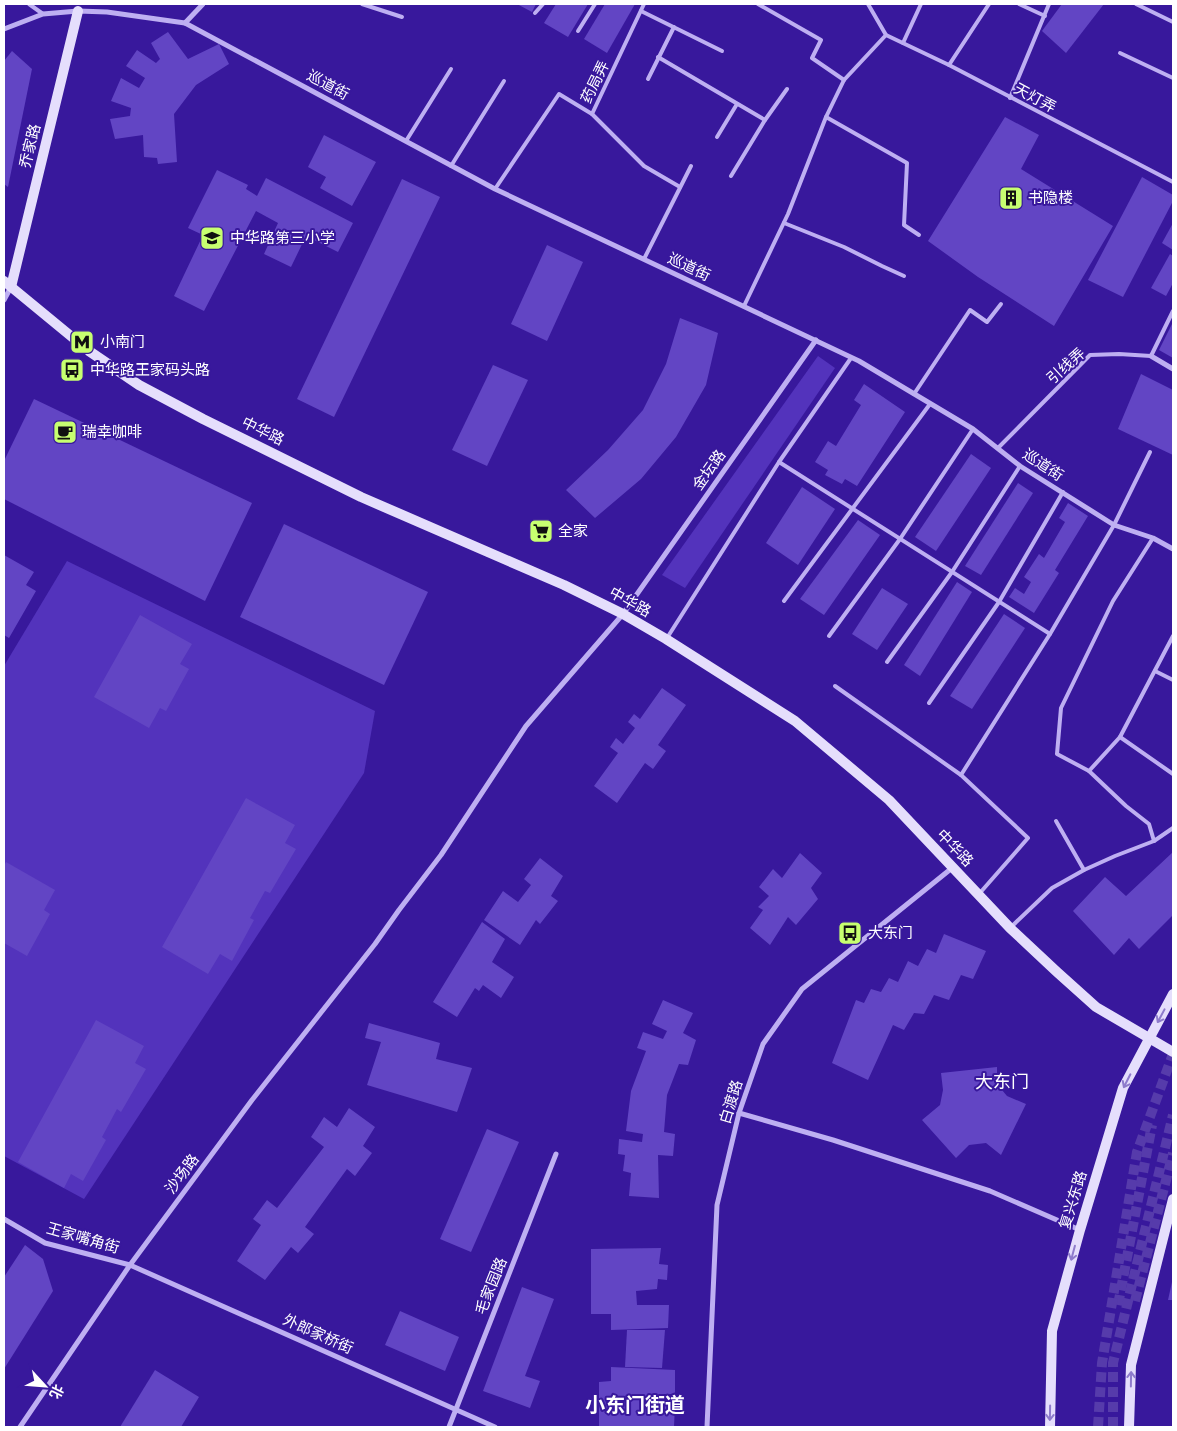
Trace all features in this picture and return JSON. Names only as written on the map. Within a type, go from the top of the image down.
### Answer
[{"type":"street","points":[[4,28],[43,14],[78,11],[106,12],[185,23],[203,4]]},
{"type":"street","name":"乔家路","points":[[7,284],[78,11]]},
{"type":"street","name":"巡道街","points":[[185,23],[495,189],[851,358],[973,429],[1020,466],[1114,525],[1153,538],[1173,548]]},
{"type":"street","points":[[4,300],[7,284]]},
{"type":"street","name":"中华路","points":[[7,284],[89,351],[139,385],[361,497],[564,585],[623,614],[795,721],[889,800],[1010,928],[1096,1007],[1173,1052]]},
{"type":"street","name":"金坛路","points":[[375,944],[398,910],[441,855],[526,726],[623,614],[816,340]]},
{"type":"street","points":[[1150,356],[1173,369]]},
{"type":"street","name":"白渡路","points":[[707,1427],[717,1205],[739,1113],[763,1044],[802,990],[952,868]]},
{"type":"street","name":"沙场路","points":[[20,1427],[130,1264],[252,1100],[375,944]]},
{"type":"street","name":"复兴东路","points":[[1050,1427],[1052,1331],[1080,1230],[1123,1088],[1173,994]]},
{"type":"street","points":[[739,1113],[833,1140],[990,1191],[1080,1230]]},
{"type":"street","name":"毛家园路","points":[[449,1427],[556,1154]]},
{"type":"street","points":[[1129,1427],[1131,1365],[1173,1200]]},
{"type":"street","name":"王家嘴角街","points":[[4,1219],[45,1243],[130,1264]]},
{"type":"street","name":"外郎家桥街","points":[[130,1264],[495,1427]]},
{"type":"lane","points":[[29,4],[43,14]]},
{"type":"lane","points":[[362,4],[402,17]]},
{"type":"lane","points":[[535,13],[543,4]]},
{"type":"lane","points":[[578,31],[595,4]]},
{"type":"lane","name":"药局弄","points":[[495,189],[559,94],[592,114],[644,4]]},
{"type":"lane","points":[[758,4],[821,40],[812,58],[844,80]]},
{"type":"lane","points":[[744,306],[784,222],[826,116],[844,80],[886,34],[868,4]]},
{"type":"lane","points":[[903,43],[921,4]]},
{"type":"lane","points":[[949,66],[989,4]]},
{"type":"lane","points":[[1018,4],[1044,16]]},
{"type":"lane","points":[[1010,98],[1048,4]]},
{"type":"lane","points":[[1136,4],[1173,22]]},
{"type":"lane","points":[[641,11],[722,51]]},
{"type":"lane","points":[[648,79],[674,27]]},
{"type":"lane","name":"天灯弄","points":[[886,34],[1173,180]]},
{"type":"lane","points":[[1120,52],[1173,78]]},
{"type":"lane","points":[[658,57],[765,120]]},
{"type":"lane","points":[[406,142],[451,69]]},
{"type":"lane","points":[[451,166],[504,81]]},
{"type":"lane","points":[[731,176],[765,120],[787,89]]},
{"type":"lane","points":[[716,137],[737,104]]},
{"type":"lane","points":[[592,114],[644,166],[680,187]]},
{"type":"lane","points":[[826,116],[907,163],[904,225],[919,236]]},
{"type":"lane","points":[[644,259],[691,166]]},
{"type":"lane","points":[[784,222],[844,247],[904,276]]},
{"type":"lane","points":[[914,394],[970,310],[987,322],[1001,304]]},
{"type":"lane","points":[[1150,356],[1173,311]]},
{"type":"lane","name":"引线弄","points":[[998,448],[1090,355],[1150,356]]},
{"type":"lane","points":[[666,639],[779,462],[851,358]]},
{"type":"lane","points":[[784,600],[930,404]]},
{"type":"lane","points":[[829,636],[900,539],[973,429]]},
{"type":"lane","points":[[961,775],[1050,634],[1114,525],[1150,452]]},
{"type":"lane","points":[[779,462],[1050,634]]},
{"type":"lane","points":[[887,662],[952,572],[1020,466]]},
{"type":"lane","points":[[929,703],[999,602],[1063,492]]},
{"type":"lane","points":[[1153,538],[1113,601],[1061,708],[1057,754],[1089,771],[1126,806],[1149,824],[1154,841]]},
{"type":"lane","points":[[1089,771],[1120,737],[1173,638]]},
{"type":"lane","points":[[1155,671],[1173,680]]},
{"type":"lane","points":[[835,686],[961,775],[1028,838],[978,894]]},
{"type":"lane","points":[[1120,737],[1173,774]]},
{"type":"lane","points":[[1056,821],[1084,870]]},
{"type":"lane","points":[[1010,928],[1052,888],[1084,870],[1154,841],[1173,828]]},
{"type":"shaded area","points":[[818,356],[835,368],[685,588],[662,575]]},
{"type":"shaded area","points":[[67,561],[375,711],[364,773],[84,1199],[4,1156],[4,666]]},
{"type":"building","points":[[517,4],[536,4],[532,12]]},
{"type":"building","points":[[556,4],[588,4],[568,37],[544,23]]},
{"type":"building","points":[[605,4],[635,4],[607,53],[584,39]]},
{"type":"building","points":[[1062,4],[1104,4],[1066,53],[1042,31]]},
{"type":"building","points":[[168,32],[188,59],[219,44],[229,64],[196,85],[174,114],[177,162],[158,164],[157,158],[144,157],[143,135],[115,139],[110,119],[130,116],[131,108],[111,101],[121,78],[139,88],[145,78],[126,66],[137,50],[156,63],[160,59],[151,43]]},
{"type":"building","points":[[12,51],[32,69],[8,187],[4,184],[4,61]]},
{"type":"building","name":"书隐楼","points":[[1005,117],[1039,135],[1021,169],[1113,226],[1054,326],[978,277],[928,241]]},
{"type":"building","points":[[324,135],[376,162],[352,206],[320,188],[326,177],[308,167]]},
{"type":"building","points":[[217,170],[248,185],[246,189],[257,196],[266,178],[353,223],[338,252],[306,236],[291,267],[264,254],[278,223],[256,211],[204,311],[174,296],[203,235],[188,228]]},
{"type":"building","points":[[1142,177],[1173,195],[1173,201],[1123,297],[1088,280]]},
{"type":"building","points":[[402,179],[440,197],[334,417],[297,399]]},
{"type":"building","points":[[1173,223],[1173,250],[1162,243]]},
{"type":"building","points":[[547,245],[583,262],[547,341],[511,324]]},
{"type":"building","points":[[1170,254],[1173,256],[1173,283],[1166,296],[1151,288]]},
{"type":"building","points":[[680,318],[718,333],[706,385],[676,437],[641,479],[595,518],[566,490],[608,450],[643,410],[666,364]]},
{"type":"building","points":[[1173,322],[1173,358],[1159,350]]},
{"type":"building","points":[[493,365],[528,380],[487,466],[452,450]]},
{"type":"building","points":[[1141,374],[1173,390],[1173,455],[1118,429]]},
{"type":"building","points":[[864,384],[905,412],[857,486],[845,479],[842,484],[825,475],[828,470],[815,462],[828,441],[836,446],[861,405],[854,400]]},
{"type":"building","points":[[34,399],[252,503],[205,601],[4,499],[4,461]]},
{"type":"building","points":[[971,454],[991,468],[936,551],[915,537]]},
{"type":"building","points":[[1018,483],[1033,493],[981,575],[965,566]]},
{"type":"building","points":[[802,487],[835,509],[798,565],[766,543]]},
{"type":"building","points":[[1068,503],[1088,516],[1055,570],[1059,573],[1034,613],[1009,597],[1015,588],[1024,594],[1031,582],[1024,577],[1039,554],[1044,558],[1065,522],[1059,518]]},
{"type":"building","points":[[858,520],[880,535],[824,615],[800,599]]},
{"type":"building","points":[[284,524],[428,592],[384,685],[240,617]]},
{"type":"building","points":[[4,555],[34,572],[26,585],[36,591],[9,638],[4,635]]},
{"type":"building","points":[[957,582],[972,592],[920,676],[904,665]]},
{"type":"building","points":[[882,588],[908,604],[877,650],[852,634]]},
{"type":"building","points":[[1004,614],[1025,628],[972,709],[950,696]]},
{"type":"building","points":[[140,615],[192,644],[180,664],[189,669],[166,711],[160,708],[149,728],[94,697]]},
{"type":"building","points":[[662,688],[686,705],[658,745],[666,751],[653,769],[645,763],[617,803],[594,786],[618,753],[610,747],[616,738],[623,744],[635,728],[628,722],[634,714],[640,719]]},
{"type":"building","points":[[246,798],[295,825],[285,843],[296,849],[270,893],[265,891],[250,918],[254,920],[232,961],[220,954],[208,974],[162,947]]},
{"type":"building","points":[[1173,852],[1173,915],[1139,949],[1129,938],[1114,955],[1073,911],[1105,877],[1126,896]]},
{"type":"building","points":[[800,853],[822,873],[811,888],[818,899],[796,925],[788,917],[770,945],[750,928],[763,910],[758,907],[769,896],[759,887],[773,869],[782,878]]},
{"type":"building","points":[[540,858],[563,876],[551,896],[558,901],[540,924],[536,920],[520,945],[484,920],[503,891],[518,902],[531,885],[524,879]]},
{"type":"building","points":[[6,862],[55,890],[44,910],[50,914],[27,956],[4,943],[4,866]]},
{"type":"building","points":[[482,922],[505,939],[492,962],[514,977],[501,998],[483,985],[479,991],[475,988],[457,1017],[433,1002]]},
{"type":"building","points":[[944,934],[986,951],[973,979],[961,975],[949,1000],[934,995],[924,1014],[914,1013],[904,1030],[893,1025],[868,1080],[832,1063],[856,1000],[864,1003],[871,989],[881,992],[889,978],[898,982],[908,961],[918,966],[927,949],[936,953]]},
{"type":"building","points":[[663,1000],[693,1013],[683,1033],[696,1040],[688,1065],[679,1064],[667,1095],[664,1132],[675,1134],[673,1156],[658,1155],[659,1198],[629,1196],[631,1173],[623,1171],[625,1155],[618,1154],[619,1139],[642,1142],[643,1134],[626,1131],[631,1091],[646,1051],[637,1048],[643,1032],[663,1039],[667,1031],[652,1024]]},
{"type":"building","points":[[96,1020],[144,1046],[135,1063],[146,1069],[121,1112],[117,1109],[102,1137],[106,1140],[83,1181],[71,1174],[64,1188],[18,1162]]},
{"type":"building","points":[[369,1023],[440,1043],[436,1059],[472,1068],[457,1112],[367,1085],[381,1042],[365,1038]]},
{"type":"building","points":[[997,1067],[997,1084],[1007,1096],[1026,1104],[1001,1155],[986,1143],[969,1145],[956,1158],[922,1120],[940,1105],[943,1090],[941,1073]]},
{"type":"building","points":[[349,1108],[375,1127],[363,1146],[372,1153],[355,1176],[347,1169],[305,1227],[314,1234],[298,1253],[291,1247],[265,1280],[237,1261],[261,1225],[253,1219],[267,1200],[277,1208],[324,1147],[311,1137],[324,1117],[337,1127]]},
{"type":"building","points":[[487,1129],[519,1142],[471,1252],[440,1239]]},
{"type":"building","points":[[25,1245],[43,1259],[53,1291],[4,1369],[4,1277]]},
{"type":"building","points":[[661,1248],[659,1264],[668,1265],[667,1280],[658,1279],[657,1289],[636,1291],[637,1305],[669,1305],[668,1328],[611,1330],[611,1314],[591,1314],[591,1249]]},
{"type":"building","points":[[1172,1282],[1173,1300],[1168,1300]]},
{"type":"building","points":[[522,1287],[554,1299],[525,1376],[540,1381],[530,1408],[483,1391]]},
{"type":"building","points":[[400,1311],[459,1337],[445,1371],[385,1345]]},
{"type":"building","points":[[627,1330],[665,1330],[662,1368],[625,1367]]},
{"type":"building","points":[[611,1367],[675,1370],[675,1394],[662,1394],[662,1403],[675,1404],[674,1427],[599,1427],[599,1382],[611,1381]]},
{"type":"building","points":[[155,1370],[199,1397],[181,1427],[120,1427]]},
{"type":"tunnel","points":[[1098,1427],[1102,1363],[1137,1152],[1173,1054]]},
{"type":"tunnel","points":[[1113,1427],[1113,1363],[1173,1115]]},
{"type":"tunnel","points":[[1118,1305],[1152,1125]]},
{"type":"tunnel","points":[[1135,1301],[1173,1153]]},
{"type":"place","name":"书隐楼","points":[[1011,198]]},
{"type":"place","name":"中华路第三小学","points":[[212,238]]},
{"type":"place","name":"小南门","points":[[82,342]]},
{"type":"place","name":"中华路王家码头路","points":[[72,370]]},
{"type":"place","name":"瑞幸咖啡","points":[[65,432]]},
{"type":"place","name":"全家","points":[[541,531]]},
{"type":"place","name":"大东门","points":[[850,933]]},
{"type":"district","name":"大东门","points":[[1002,1082]]},
{"type":"district","name":"小东门街道","points":[[635,1405]]}]
